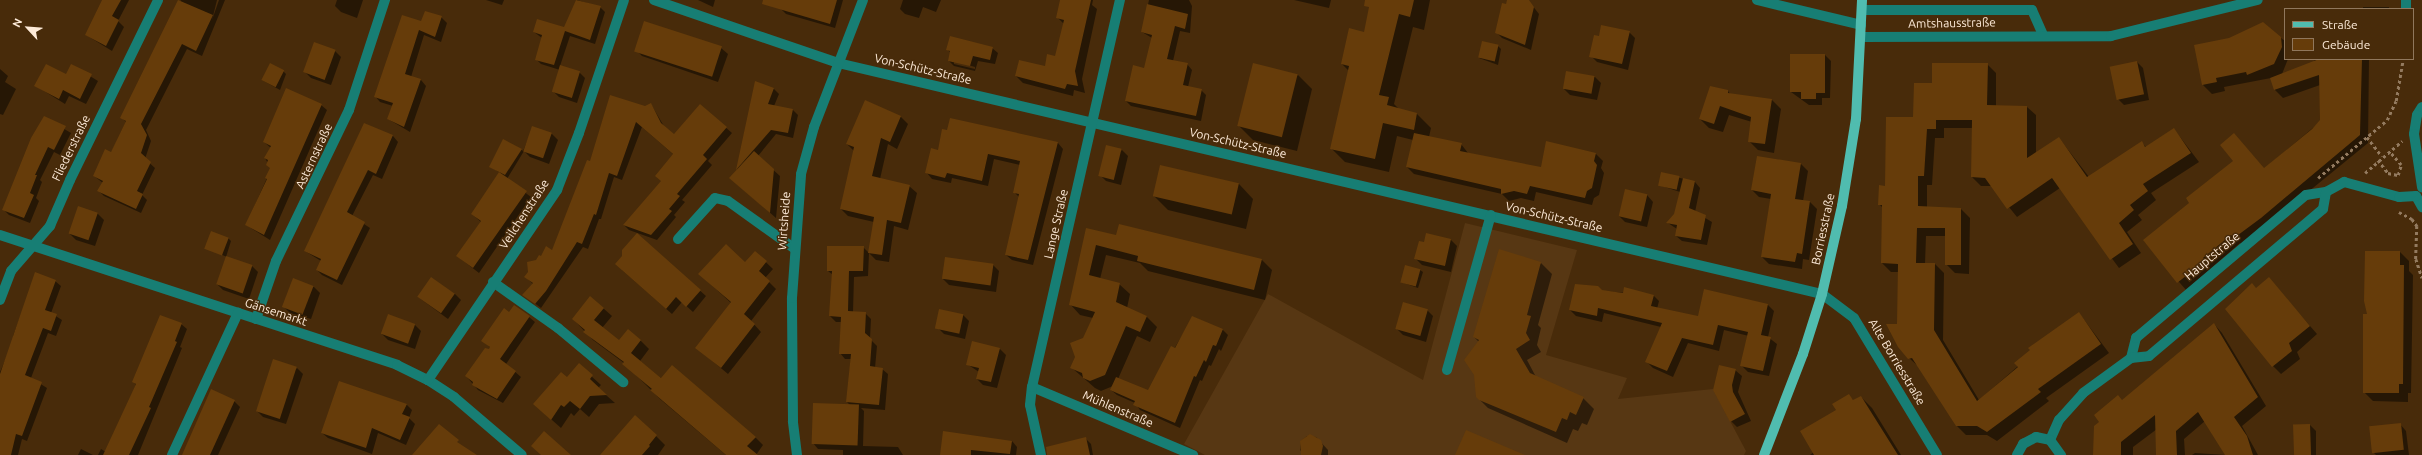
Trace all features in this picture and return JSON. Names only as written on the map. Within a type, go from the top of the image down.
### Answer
[{"type":"main road","name":"Borriesstraße","points":[[1764,455],[1803,354],[1822,294],[1842,206],[1853,135],[1861,37],[1862,5]]},
{"type":"street","name":"Fliederstraße","points":[[0,300],[11,271],[31,246],[50,226],[70,180],[158,0]]},
{"type":"street","name":"Asternstraße","points":[[256,319],[276,261],[349,110],[385,0]]},
{"type":"street","name":"Veilchenstraße","points":[[428,380],[493,282],[557,190],[579,133],[624,0]]},
{"type":"street","name":"Von-Schütz-Straße","points":[[654,0],[664,2],[838,63],[1491,215],[1822,294]]},
{"type":"street","name":"Wirtsheide","points":[[797,455],[792,421],[795,249],[801,174],[814,127],[863,0]]},
{"type":"street","name":"Lange Straße","points":[[1041,455],[1030,405],[1032,387],[1120,0]]},
{"type":"street","points":[[1757,0],[1861,25]]},
{"type":"street","name":"Amtshausstraße","points":[[1861,37],[2043,35],[2111,36],[2258,0]]},
{"type":"street","name":"Amtshausstraße","points":[[1862,5],[2032,10],[2043,35]]},
{"type":"street","points":[[2422,107],[2417,115],[2414,134],[2422,207]]},
{"type":"street","name":"Hauptstraße","points":[[2131,358],[2136,338],[2142,332],[2306,194],[2326,192],[2344,182],[2399,197],[2420,190]]},
{"type":"street","points":[[2050,440],[2059,420],[2083,393],[2131,358],[2149,356],[2323,209],[2326,192]]},
{"type":"street","points":[[678,239],[715,198],[728,200],[795,249]]},
{"type":"street","points":[[1447,370],[1491,215]]},
{"type":"street","name":"Gänsemarkt","points":[[0,235],[397,365],[428,380],[454,397],[522,455]]},
{"type":"street","points":[[493,282],[558,328],[623,382]]},
{"type":"street","name":"Alte Borriesstraße","points":[[1822,294],[1854,318],[1937,455]]},
{"type":"street","points":[[172,455],[238,313]]},
{"type":"street","name":"Mühlenstraße","points":[[1032,387],[1193,455]]},
{"type":"street","points":[[2017,455],[2029,439],[2043,438],[2050,440],[2061,455]]},
{"type":"path","points":[[2314,182],[2387,120],[2396,101],[2403,60]]},
{"type":"path","points":[[2367,137],[2382,156]]},
{"type":"path","points":[[2370,168],[2382,156],[2398,144]]},
{"type":"path","points":[[2378,160],[2388,173],[2398,175],[2401,165],[2389,151]]},
{"type":"path","points":[[2392,210],[2407,215],[2417,226],[2416,259],[2422,278]]},
{"type":"shaded area","points":[[1465,223],[1577,250],[1546,355],[1627,378],[1618,399],[1713,389],[1746,451],[1744,455],[1205,455],[1184,444],[1268,294],[1423,380]]},
{"type":"building","points":[[102,0],[121,0],[112,16],[119,20],[106,46],[85,35]]},
{"type":"building","points":[[178,0],[213,15],[196,51],[182,44],[141,124],[147,135],[141,153],[151,162],[137,191],[143,194],[136,209],[97,191],[103,181],[93,176],[105,149],[111,152],[126,121],[120,118]]},
{"type":"building","points":[[576,0],[601,6],[590,40],[565,31],[554,65],[535,60],[542,35],[533,32],[537,19],[564,27]]},
{"type":"building","points":[[763,0],[837,0],[830,24],[762,4]]},
{"type":"building","points":[[1060,0],[1091,0],[1075,71],[1078,86],[1067,84],[1065,89],[1015,76],[1019,60],[1045,66],[1047,54],[1055,56],[1064,20],[1056,18]]},
{"type":"building","points":[[1365,0],[1414,0],[1410,17],[1399,14],[1379,95],[1389,97],[1387,105],[1417,113],[1414,130],[1383,123],[1375,159],[1330,149],[1349,66],[1341,64],[1349,28],[1364,32],[1369,7],[1364,6]]},
{"type":"building","points":[[1507,0],[1529,0],[1534,7],[1525,45],[1495,33],[1502,3],[1506,4]]},
{"type":"building","points":[[1147,4],[1188,14],[1185,29],[1175,26],[1167,59],[1188,63],[1183,85],[1202,89],[1196,116],[1125,101],[1133,65],[1144,68],[1152,35],[1141,32]]},
{"type":"building","points":[[425,11],[442,16],[435,37],[419,30],[405,74],[421,79],[404,127],[387,119],[393,103],[374,97],[402,15],[421,21]]},
{"type":"building","points":[[644,21],[722,46],[712,77],[634,51]]},
{"type":"building","points":[[2263,22],[2281,37],[2282,47],[2274,64],[2247,75],[2246,72],[2216,78],[2217,82],[2202,85],[2194,45],[2229,38]]},
{"type":"building","points":[[1601,25],[1630,31],[1622,64],[1589,57],[1594,35],[1599,36]]},
{"type":"building","points":[[950,36],[993,47],[990,60],[973,56],[970,66],[948,61],[950,51],[946,50]]},
{"type":"building","points":[[1482,41],[1499,45],[1495,61],[1478,58]]},
{"type":"building","points":[[314,42],[336,50],[325,80],[303,72]]},
{"type":"building","points":[[1790,54],[1825,54],[1825,93],[1816,93],[1816,99],[1801,99],[1801,92],[1790,92]]},
{"type":"building","points":[[2316,60],[2362,60],[2360,135],[2261,218],[2234,238],[2231,235],[2203,258],[2205,261],[2177,283],[2143,240],[2189,203],[2186,198],[2233,161],[2220,145],[2234,133],[2264,168],[2312,129],[2320,120],[2319,75],[2274,90],[2270,78]]},
{"type":"building","points":[[2137,61],[2144,94],[2117,100],[2110,67]]},
{"type":"building","points":[[270,63],[284,70],[276,87],[261,80]]},
{"type":"building","points":[[1253,63],[1298,74],[1282,137],[1237,126]]},
{"type":"building","points":[[1932,63],[1988,63],[1987,105],[2027,106],[2027,158],[2059,137],[2087,177],[2142,141],[2145,147],[2174,128],[2191,153],[2143,184],[2148,191],[2130,205],[2134,210],[2119,223],[2133,244],[2110,260],[2052,178],[2007,209],[1985,178],[1971,177],[1972,120],[1936,120],[1936,129],[1927,129],[1924,176],[1918,176],[1918,206],[1961,208],[1961,265],[1945,265],[1945,228],[1917,228],[1916,263],[1935,263],[1934,330],[1977,401],[2018,367],[2014,363],[2030,350],[2028,348],[2079,312],[2101,344],[2038,389],[2041,392],[1987,432],[1977,426],[1956,426],[1912,358],[1908,359],[1898,347],[1886,324],[1897,324],[1898,264],[1881,263],[1882,205],[1878,205],[1879,185],[1885,186],[1886,117],[1913,117],[1914,83],[1932,83]]},
{"type":"building","points":[[46,64],[66,74],[71,64],[92,74],[80,99],[63,90],[59,99],[34,86]]},
{"type":"building","points":[[560,65],[580,71],[572,98],[552,92]]},
{"type":"building","points":[[1566,71],[1595,76],[1591,94],[1563,89]]},
{"type":"building","points":[[755,81],[774,88],[768,104],[793,109],[788,133],[771,130],[736,170]]},
{"type":"building","points":[[1710,86],[1728,90],[1728,93],[1772,99],[1765,144],[1748,142],[1751,117],[1720,106],[1714,124],[1699,119]]},
{"type":"building","points":[[286,88],[322,104],[264,235],[245,225],[267,179],[265,178],[270,168],[266,165],[268,160],[264,158],[271,146],[263,142]]},
{"type":"building","points":[[610,95],[645,106],[651,103],[661,123],[674,134],[700,104],[727,127],[703,155],[707,159],[677,194],[680,196],[669,209],[672,211],[651,235],[623,225],[661,181],[655,176],[673,154],[636,122],[617,176],[609,173],[596,215],[594,214],[582,244],[577,242],[546,291],[535,304],[522,295],[533,283],[524,277],[528,272],[527,262],[536,260],[539,255],[541,256],[546,246],[552,250],[587,160],[590,161]]},
{"type":"building","points":[[865,100],[901,116],[890,142],[881,138],[872,176],[910,185],[901,223],[887,220],[882,255],[868,253],[874,217],[840,209],[854,147],[846,144]]},
{"type":"building","points":[[44,116],[66,126],[54,150],[48,147],[35,175],[37,175],[30,193],[34,195],[24,218],[2,210],[31,138]]},
{"type":"building","points":[[950,118],[1058,142],[1028,260],[1005,255],[1019,194],[1013,193],[1020,161],[988,154],[982,181],[947,173],[945,178],[925,173],[931,148],[938,150],[942,129],[947,130]]},
{"type":"building","points":[[364,123],[393,135],[376,174],[368,170],[347,212],[365,222],[337,280],[316,270],[321,259],[304,251]]},
{"type":"building","points":[[532,126],[552,133],[543,158],[523,152]]},
{"type":"building","points":[[1414,133],[1462,143],[1460,151],[1541,167],[1546,141],[1596,153],[1594,161],[1597,165],[1592,188],[1587,191],[1585,198],[1530,186],[1527,194],[1514,191],[1501,194],[1501,189],[1406,167]]},
{"type":"building","points":[[503,139],[522,149],[505,175],[489,167]]},
{"type":"building","points":[[1106,145],[1122,149],[1114,180],[1098,176]]},
{"type":"building","points":[[754,151],[774,169],[770,213],[729,178]]},
{"type":"building","points":[[1757,156],[1801,163],[1795,199],[1810,201],[1802,254],[1797,253],[1795,262],[1761,257],[1771,194],[1751,190]]},
{"type":"building","points":[[1160,165],[1239,183],[1232,214],[1153,196]]},
{"type":"building","points":[[499,172],[527,191],[473,268],[456,256],[481,221],[471,214]]},
{"type":"building","points":[[1661,172],[1680,176],[1677,190],[1658,186]]},
{"type":"building","points":[[1683,178],[1695,181],[1689,208],[1706,215],[1701,240],[1675,236],[1677,225],[1666,223],[1674,214]]},
{"type":"building","points":[[1625,189],[1647,194],[1641,221],[1619,216]]},
{"type":"building","points":[[78,206],[98,213],[88,240],[69,233]]},
{"type":"building","points":[[1119,224],[1262,259],[1254,290],[1137,261],[1138,256],[1096,245],[1089,275],[1120,283],[1116,302],[1147,316],[1140,332],[1126,326],[1105,375],[1090,381],[1083,378],[1082,373],[1070,368],[1075,357],[1070,343],[1083,338],[1095,312],[1069,305],[1086,228],[1116,235]]},
{"type":"building","points":[[211,231],[229,238],[222,256],[204,249]]},
{"type":"building","points":[[637,233],[701,290],[686,307],[676,297],[666,309],[615,264],[622,256],[622,250]]},
{"type":"building","points":[[1426,233],[1451,239],[1445,266],[1414,259],[1419,241],[1424,242]]},
{"type":"building","points":[[726,244],[745,262],[755,251],[767,261],[759,271],[770,281],[744,314],[755,324],[721,368],[695,348],[731,302],[698,274]]},
{"type":"building","points":[[827,246],[864,246],[863,271],[849,271],[848,311],[866,312],[865,333],[872,339],[870,366],[883,368],[879,405],[846,402],[851,354],[839,354],[841,317],[829,316],[832,271],[827,271]]},
{"type":"building","points":[[1499,249],[1541,262],[1527,315],[1531,316],[1526,333],[1530,340],[1516,349],[1530,373],[1584,397],[1576,415],[1570,412],[1567,420],[1562,418],[1556,432],[1479,400],[1476,397],[1474,375],[1464,360],[1479,340],[1473,337]]},
{"type":"building","points":[[2365,251],[2400,251],[2400,265],[2404,265],[2403,384],[2399,384],[2399,393],[2363,393],[2363,314],[2367,314],[2364,301]]},
{"type":"building","points":[[226,256],[252,265],[243,293],[216,284]]},
{"type":"building","points":[[945,257],[994,264],[990,286],[942,279]]},
{"type":"building","points":[[1405,265],[1420,269],[1416,287],[1400,282]]},
{"type":"building","points":[[35,272],[56,280],[45,310],[57,314],[51,331],[43,328],[25,375],[42,382],[22,436],[16,434],[11,455],[0,455],[0,374]]},
{"type":"building","points":[[431,277],[455,294],[441,313],[417,297]]},
{"type":"building","points":[[2269,277],[2310,326],[2289,343],[2292,351],[2272,367],[2225,309],[2252,283],[2256,288]]},
{"type":"building","points":[[293,278],[314,286],[302,315],[282,307]]},
{"type":"building","points":[[1575,284],[1598,286],[1602,290],[1623,293],[1624,287],[1654,295],[1651,306],[1698,316],[1704,289],[1768,304],[1761,335],[1771,337],[1763,371],[1740,366],[1748,332],[1718,325],[1713,345],[1682,338],[1667,371],[1645,362],[1662,323],[1598,308],[1597,316],[1569,310]]},
{"type":"building","points":[[590,296],[604,308],[594,320],[619,340],[628,329],[641,340],[631,353],[661,378],[672,365],[756,437],[747,446],[758,455],[726,455],[650,390],[652,389],[622,364],[624,362],[583,332],[585,330],[572,319]]},
{"type":"building","points":[[1403,302],[1428,309],[1420,336],[1395,329]]},
{"type":"building","points":[[514,305],[530,316],[500,359],[516,371],[497,399],[472,385],[473,382],[465,376],[485,348],[489,349],[490,347],[481,341],[504,308],[509,312]]},
{"type":"building","points":[[939,309],[963,314],[959,334],[935,329]]},
{"type":"building","points":[[388,314],[415,324],[408,344],[381,334]]},
{"type":"building","points":[[160,315],[182,323],[175,341],[177,342],[149,407],[151,408],[129,455],[103,455],[136,384],[132,382]]},
{"type":"building","points":[[1192,316],[1223,329],[1216,346],[1213,345],[1206,362],[1204,360],[1196,377],[1194,376],[1175,423],[1133,405],[1135,401],[1110,390],[1116,377],[1148,390],[1171,346],[1175,348]]},
{"type":"building","points":[[2214,323],[2258,397],[2234,417],[2247,436],[2253,455],[2225,455],[2198,412],[2176,431],[2177,455],[2156,455],[2155,415],[2121,442],[2121,455],[2093,455],[2094,426],[2099,422],[2094,415],[2118,395],[2122,400]]},
{"type":"building","points":[[972,341],[1000,348],[991,382],[976,379],[979,368],[966,365]]},
{"type":"building","points":[[273,359],[297,367],[280,419],[256,411]]},
{"type":"building","points":[[579,363],[593,375],[590,379],[607,395],[590,396],[580,409],[570,401],[564,407],[561,405],[551,420],[533,404],[561,372],[567,377]]},
{"type":"building","points":[[1719,365],[1736,369],[1732,385],[1733,392],[1745,414],[1730,422],[1713,390]]},
{"type":"building","points":[[339,381],[407,404],[402,414],[410,417],[400,440],[372,428],[366,448],[321,433]]},
{"type":"building","points":[[211,389],[235,400],[210,455],[182,455]]},
{"type":"building","points":[[1849,394],[1853,400],[1861,396],[1898,455],[1814,455],[1800,431],[1836,410],[1832,404]]},
{"type":"building","points":[[813,403],[859,405],[858,446],[812,444]]},
{"type":"building","points":[[635,415],[657,435],[649,445],[650,446],[642,455],[600,455]]},
{"type":"building","points":[[2401,423],[2404,450],[2372,453],[2369,426]]},
{"type":"building","points":[[439,424],[459,440],[457,442],[477,455],[412,455]]},
{"type":"building","points":[[2310,424],[2311,455],[2294,455],[2293,425]]},
{"type":"building","points":[[1466,430],[1525,455],[1455,455]]},
{"type":"building","points":[[544,431],[571,455],[541,455],[531,446]]},
{"type":"building","points":[[943,431],[1012,441],[1010,454],[971,450],[971,455],[940,455]]},
{"type":"building","points":[[1310,434],[1321,440],[1323,446],[1321,455],[1301,455],[1300,441]]},
{"type":"building","points":[[1086,437],[1090,455],[1047,455],[1046,447]]}]
